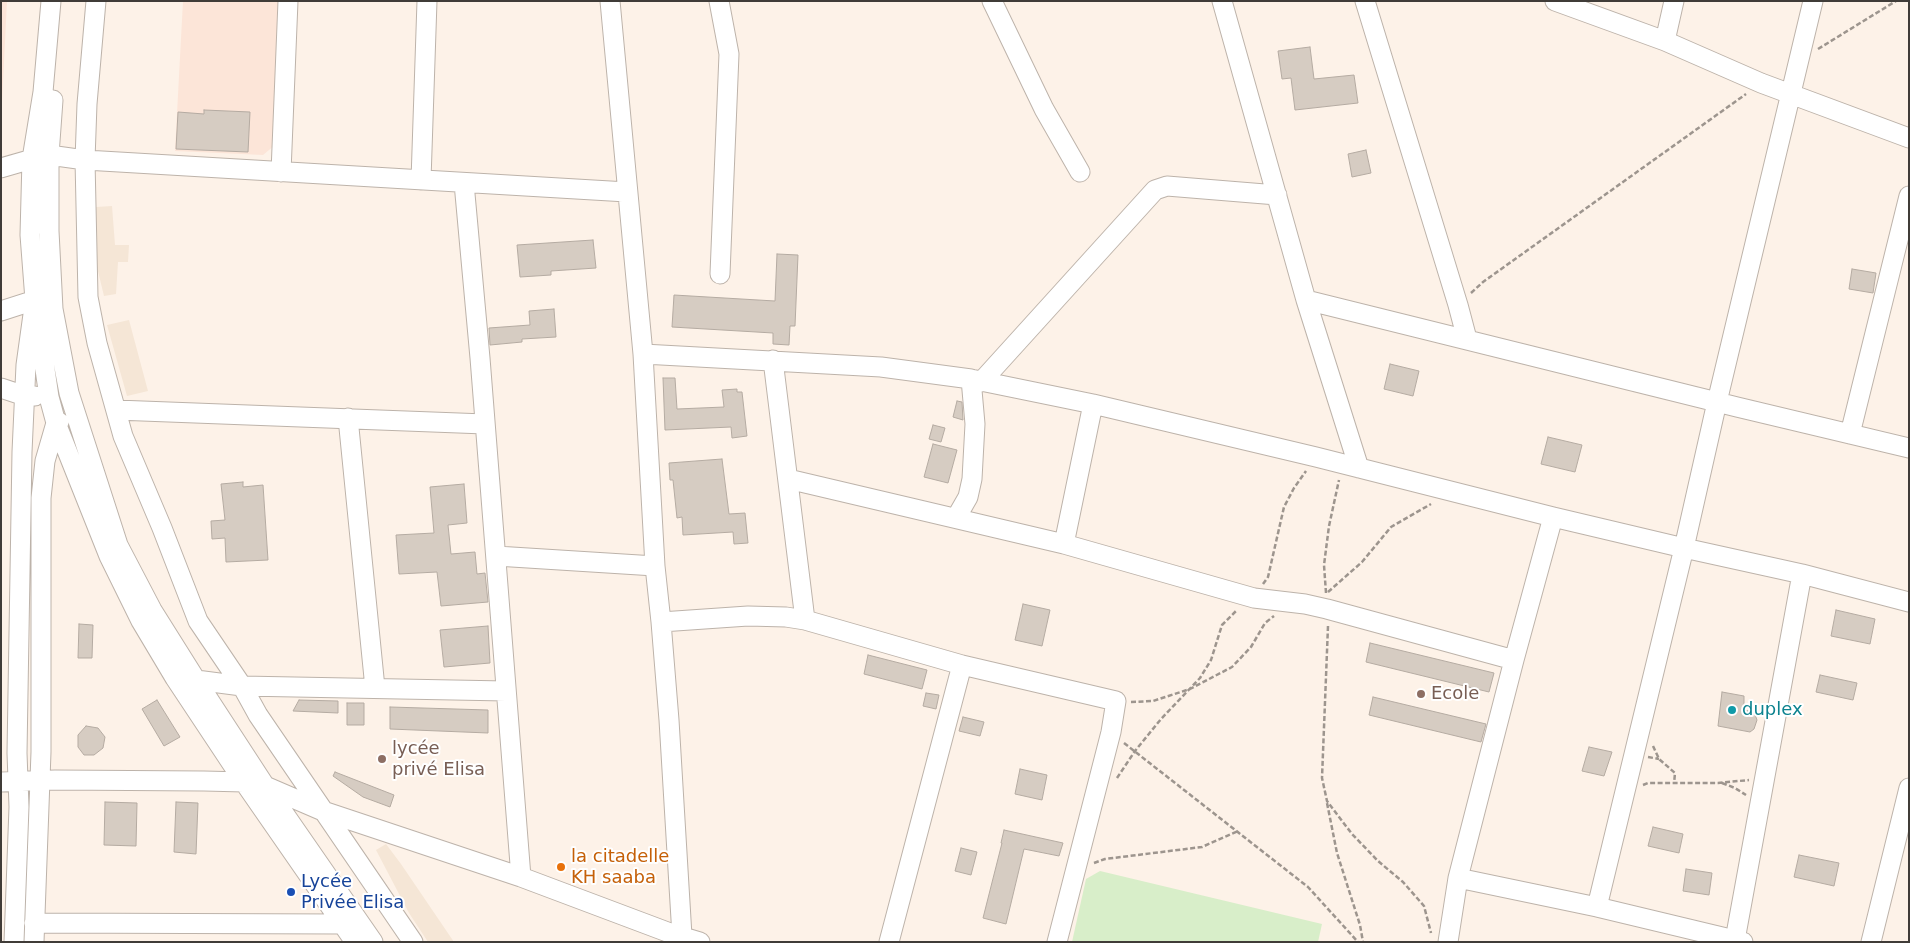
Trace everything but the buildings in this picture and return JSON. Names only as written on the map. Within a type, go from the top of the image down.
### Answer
[{"type":"street","points":[[50,1],[40,157],[48,231],[53,309],[69,393],[118,545],[152,610],[196,680],[265,786],[373,942]]},
{"type":"street","points":[[59,1],[30,235],[35,300],[49,397],[56,423],[109,556],[141,621],[244,782],[355,942]]},
{"type":"street","points":[[96,1],[85,160],[88,297],[97,343],[123,436],[162,528],[198,621],[242,686],[258,715],[413,942]]},
{"type":"street","points":[[281,172],[288,1]]},
{"type":"street","points":[[422,180],[427,1]]},
{"type":"street","points":[[610,1],[643,354],[655,566],[661,622],[673,937]]},
{"type":"street","points":[[719,1],[729,54],[720,274]]},
{"type":"street","points":[[992,1],[1044,109],[1080,172]]},
{"type":"street","points":[[1222,1],[1351,466]]},
{"type":"street","points":[[1365,1],[1467,339]]},
{"type":"street","points":[[1555,1],[1665,41],[1761,83],[1909,138]]},
{"type":"street","points":[[1665,41],[1674,1]]},
{"type":"street","points":[[1597,907],[1813,1]]},
{"type":"street","points":[[1,168],[40,157],[627,192]]},
{"type":"street","points":[[464,183],[521,877]]},
{"type":"street","points":[[956,518],[968,497],[972,479],[976,381],[1155,190],[1167,186],[1276,195]]},
{"type":"street","points":[[1850,434],[1909,196]]},
{"type":"street","points":[[1,311],[35,300]]},
{"type":"street","points":[[14,942],[8,901],[10,782],[17,743],[22,452],[26,365],[35,300]]},
{"type":"street","points":[[1306,300],[1909,448]]},
{"type":"street","points":[[643,354],[881,366],[976,381],[1092,404],[1316,457],[1553,517],[1802,574],[1909,602]]},
{"type":"street","points":[[773,360],[805,620]]},
{"type":"street","points":[[1,388],[25,396],[49,397],[69,393]]},
{"type":"street","points":[[1064,544],[1092,404]]},
{"type":"street","points":[[116,410],[485,424]]},
{"type":"street","points":[[75,414],[56,423],[45,461],[41,498],[39,781],[34,932],[342,924]]},
{"type":"street","points":[[348,418],[375,688]]},
{"type":"street","points":[[788,479],[1064,544],[1254,598],[1305,604],[1327,609],[1514,660]]},
{"type":"street","points":[[1448,942],[1458,878],[1553,517]]},
{"type":"street","points":[[496,556],[655,566]]},
{"type":"street","points":[[1458,878],[1597,907],[1739,941],[1765,775],[1802,574]]},
{"type":"street","points":[[661,622],[748,616],[786,617],[805,620],[962,665],[1115,701],[1111,732],[1057,942]]},
{"type":"street","points":[[889,942],[962,665]]},
{"type":"street","points":[[196,680],[242,686],[506,691]]},
{"type":"street","points":[[10,782],[54,780],[244,782],[265,786],[323,811],[521,877],[673,937],[700,942]]},
{"type":"street","points":[[1871,942],[1909,788]]},
{"type":"path","points":[[1798,61],[1896,1]]},
{"type":"path","points":[[1458,305],[1483,282],[1761,83]]},
{"type":"path","points":[[1114,782],[1135,751],[1161,719],[1200,678],[1211,660],[1222,625],[1238,608],[1254,598],[1268,577],[1284,507],[1294,488],[1316,457]]},
{"type":"path","points":[[1351,466],[1329,526],[1324,565],[1328,639],[1323,717],[1322,778],[1337,853],[1360,925],[1362,942]]},
{"type":"path","points":[[1111,732],[1308,887],[1358,942]]},
{"type":"path","points":[[1652,745],[1659,759],[1675,773],[1674,784]]},
{"type":"path","points":[[1624,794],[1648,783],[1742,782],[1765,775]]},
{"type":"path","points":[[1721,783],[1735,788],[1760,805]]},
{"type":"path","points":[[1327,801],[1352,834],[1378,861],[1403,882],[1424,906],[1433,942]]},
{"type":"path","points":[[1075,875],[1094,863],[1105,860],[1202,847],[1238,831]]},
{"type":"shaded area","points":[[1,1],[7,1],[1,123]]},
{"type":"shaded area","points":[[183,1],[282,1],[275,145],[263,155],[175,151]]},
{"type":"shaded area","points":[[112,206],[115,245],[129,245],[128,262],[118,262],[116,294],[104,296],[96,263],[96,207]]},
{"type":"shaded area","points":[[129,320],[148,391],[127,396],[107,325]]},
{"type":"shaded area","points":[[386,844],[454,942],[428,942],[409,913],[376,850]]},
{"type":"green space","points":[[1100,871],[1322,924],[1318,942],[1072,942],[1086,879]]},
{"type":"place","name":"Ecole","points":[[1421,694]]},
{"type":"place","name":"duplex","points":[[1732,710]]},
{"type":"place","name":"lycée privé Elisa","points":[[382,759]]},
{"type":"place","name":"la citadelle KH saaba","points":[[561,867]]},
{"type":"place","name":"Lycée Privée Elisa","points":[[291,892]]}]
